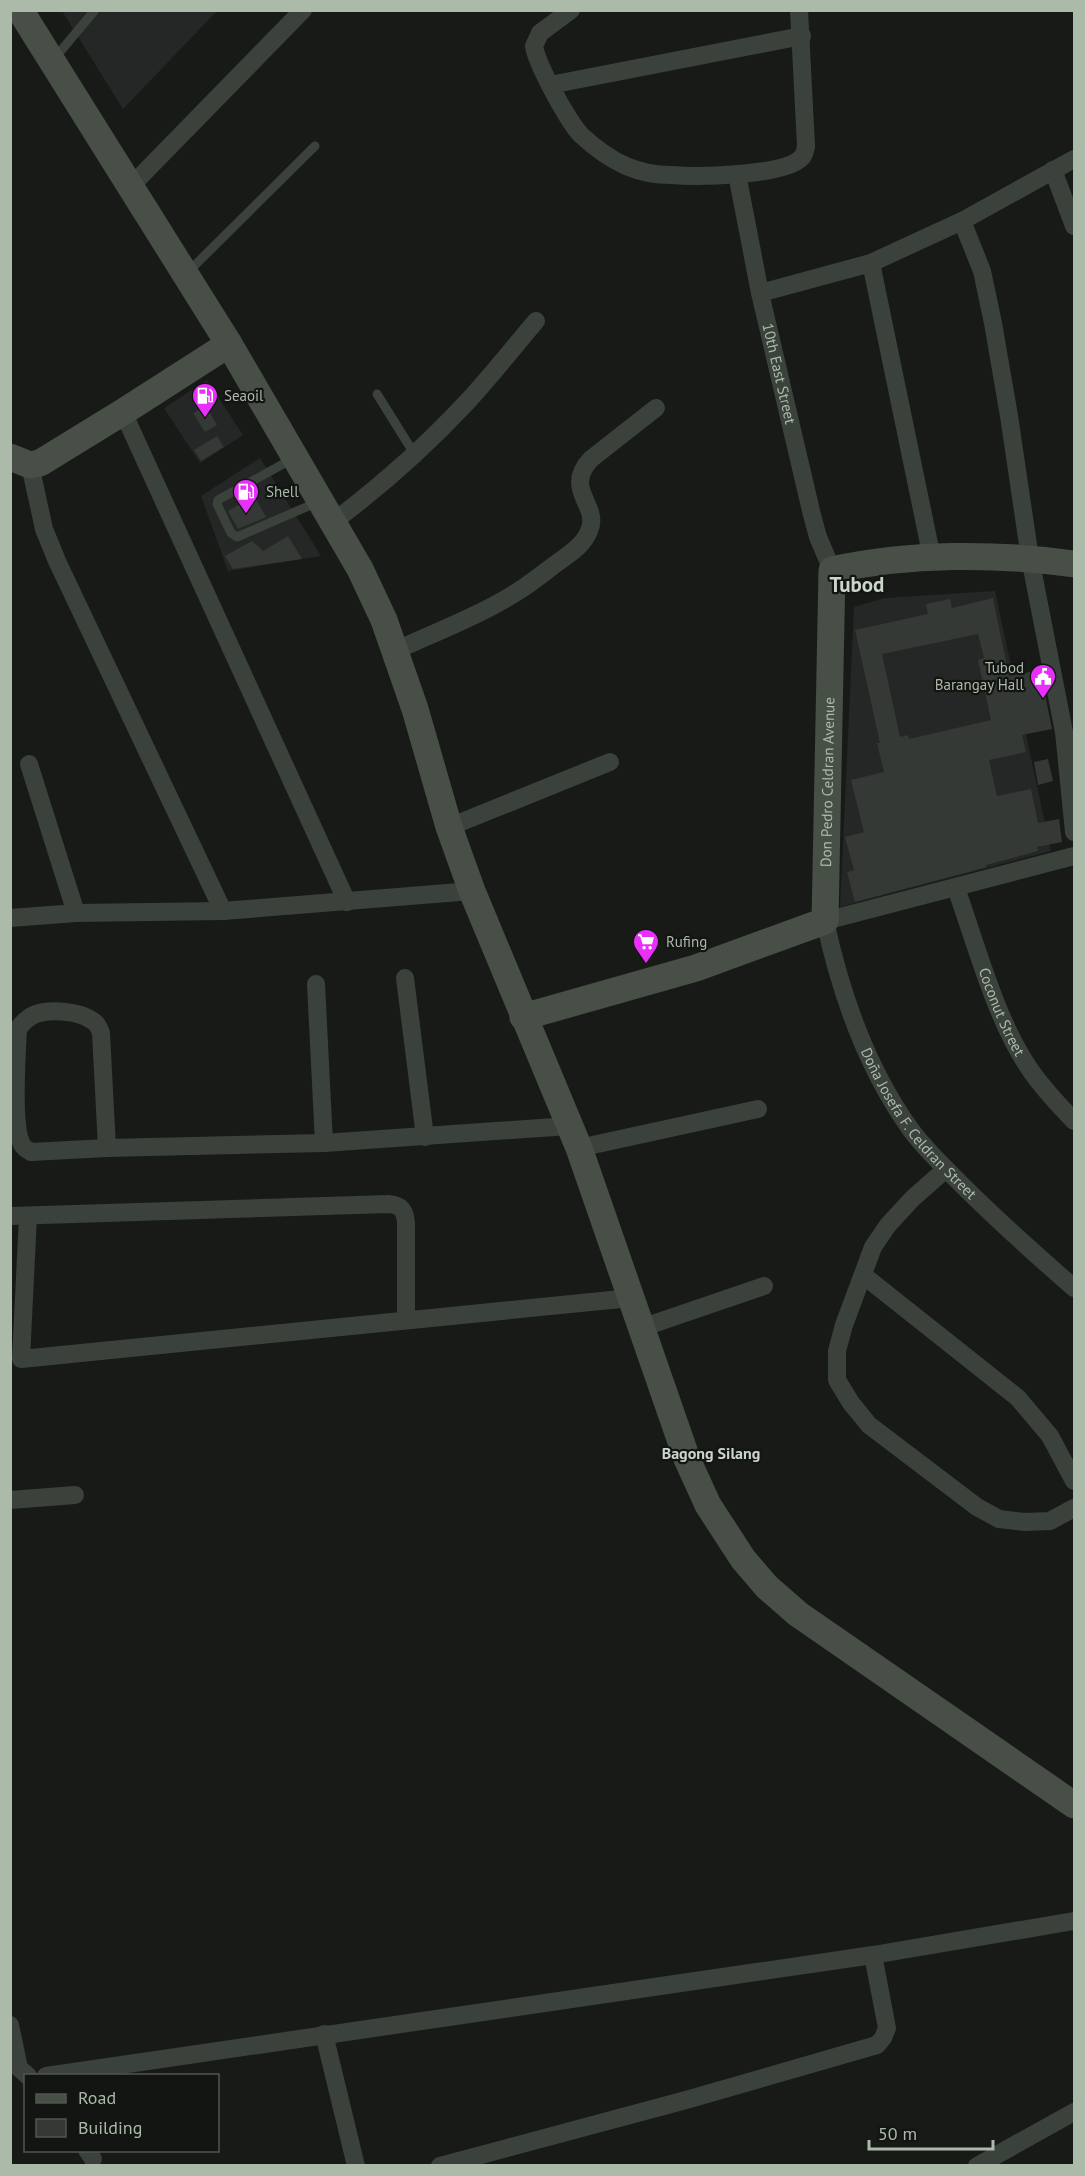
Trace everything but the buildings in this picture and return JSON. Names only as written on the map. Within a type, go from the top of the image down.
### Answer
[{"type":"main road","points":[[20,10],[230,344],[360,569],[395,651],[415,709],[449,827],[472,891],[574,1137],[672,1422],[708,1504],[743,1560],[767,1587],[798,1614],[1074,1805]]},
{"type":"main road","points":[[20,461],[40,463],[230,344]]},
{"type":"main road","points":[[832,570],[866,563],[932,558],[1030,558],[1074,564]]},
{"type":"main road","name":"Don Pedro Celdran Avenue","points":[[825,921],[832,570]]},
{"type":"main road","points":[[523,1017],[696,968],[825,921]]},
{"type":"street","points":[[131,186],[303,10]]},
{"type":"street","points":[[571,10],[540,33],[534,46],[540,67],[550,85],[580,133],[609,157],[645,172],[670,175],[737,174],[780,168],[801,159],[805,154],[802,36],[799,10]]},
{"type":"street","points":[[550,85],[802,36]]},
{"type":"street","points":[[760,293],[871,263],[963,221],[1074,159]]},
{"type":"street","points":[[1053,170],[1074,226]]},
{"type":"street","name":"10th East Street","points":[[737,174],[760,293],[812,515],[818,537],[832,570]]},
{"type":"street","points":[[963,221],[982,271],[993,324],[1030,558],[1069,732],[1074,831]]},
{"type":"street","points":[[871,263],[932,558]]},
{"type":"street","points":[[327,512],[368,495],[415,455],[467,402],[536,321]]},
{"type":"street","points":[[395,651],[478,613],[522,588],[580,545],[591,526],[589,510],[580,484],[583,467],[656,408]]},
{"type":"street","points":[[123,412],[348,902]]},
{"type":"street","points":[[20,461],[57,561],[223,911]]},
{"type":"street","points":[[449,827],[610,762]]},
{"type":"street","points":[[29,764],[76,913]]},
{"type":"street","points":[[825,921],[1074,856]]},
{"type":"street","name":"Coconut Street","points":[[956,888],[998,1006],[1012,1038],[1028,1068],[1049,1095],[1074,1120]]},
{"type":"street","points":[[10,918],[76,913],[223,911],[472,891]]},
{"type":"street","name":"Doña Josefa F. Celdran Street","points":[[825,921],[846,999],[879,1078],[912,1132],[1009,1232],[1074,1288]]},
{"type":"street","points":[[405,978],[425,1137]]},
{"type":"street","points":[[316,984],[324,1143]]},
{"type":"street","points":[[107,1148],[101,1033],[95,1022],[82,1015],[58,1012],[38,1014],[24,1020],[18,1029],[17,1112],[23,1146],[31,1152],[324,1143],[425,1137],[574,1137],[758,1109]]},
{"type":"street","points":[[946,1169],[913,1198],[888,1225],[873,1247],[844,1325],[837,1351],[837,1380],[851,1403],[869,1425],[976,1507],[999,1519],[1025,1522],[1050,1521],[1074,1508]]},
{"type":"street","points":[[406,1320],[406,1223],[403,1209],[395,1205],[19,1216],[21,1359],[631,1298]]},
{"type":"street","points":[[863,1275],[1018,1398],[1050,1436],[1074,1481]]},
{"type":"street","points":[[641,1328],[764,1286]]},
{"type":"street","points":[[10,1500],[75,1495]]},
{"type":"street","points":[[59,2074],[873,1955],[1074,1921]]},
{"type":"street","points":[[440,2166],[686,2100],[877,2045],[884,2038],[887,2028],[873,1955]]},
{"type":"street","points":[[10,2025],[19,2068],[26,2074]]},
{"type":"street","points":[[324,2034],[356,2166]]},
{"type":"street","points":[[977,2166],[1074,2112]]},
{"type":"lane","points":[[52,61],[95,10]]},
{"type":"lane","points":[[186,274],[315,146]]},
{"type":"lane","points":[[377,394],[415,455]]},
{"type":"lane","points":[[295,458],[218,500],[217,504],[231,533],[237,537],[327,512]]},
{"type":"shaded area","points":[[62,11],[217,11],[123,109]]},
{"type":"shaded area","points":[[207,380],[243,435],[200,463],[164,408]]},
{"type":"shaded area","points":[[260,458],[321,556],[228,571],[201,496]]},
{"type":"shaded area","points":[[995,591],[1051,851],[840,907],[854,607],[885,598]]},
{"type":"place","name":"Seaoil","points":[[205,419]]},
{"type":"place","name":"Shell","points":[[246,515]]},
{"type":"place","name":"Tubod Barangay Hall","points":[[1043,700]]},
{"type":"place","name":"Rufing","points":[[646,965]]},
{"type":"district","name":"Tubod","points":[[857,585]]},
{"type":"district","name":"Bagong Silang","points":[[711,1453]]}]
